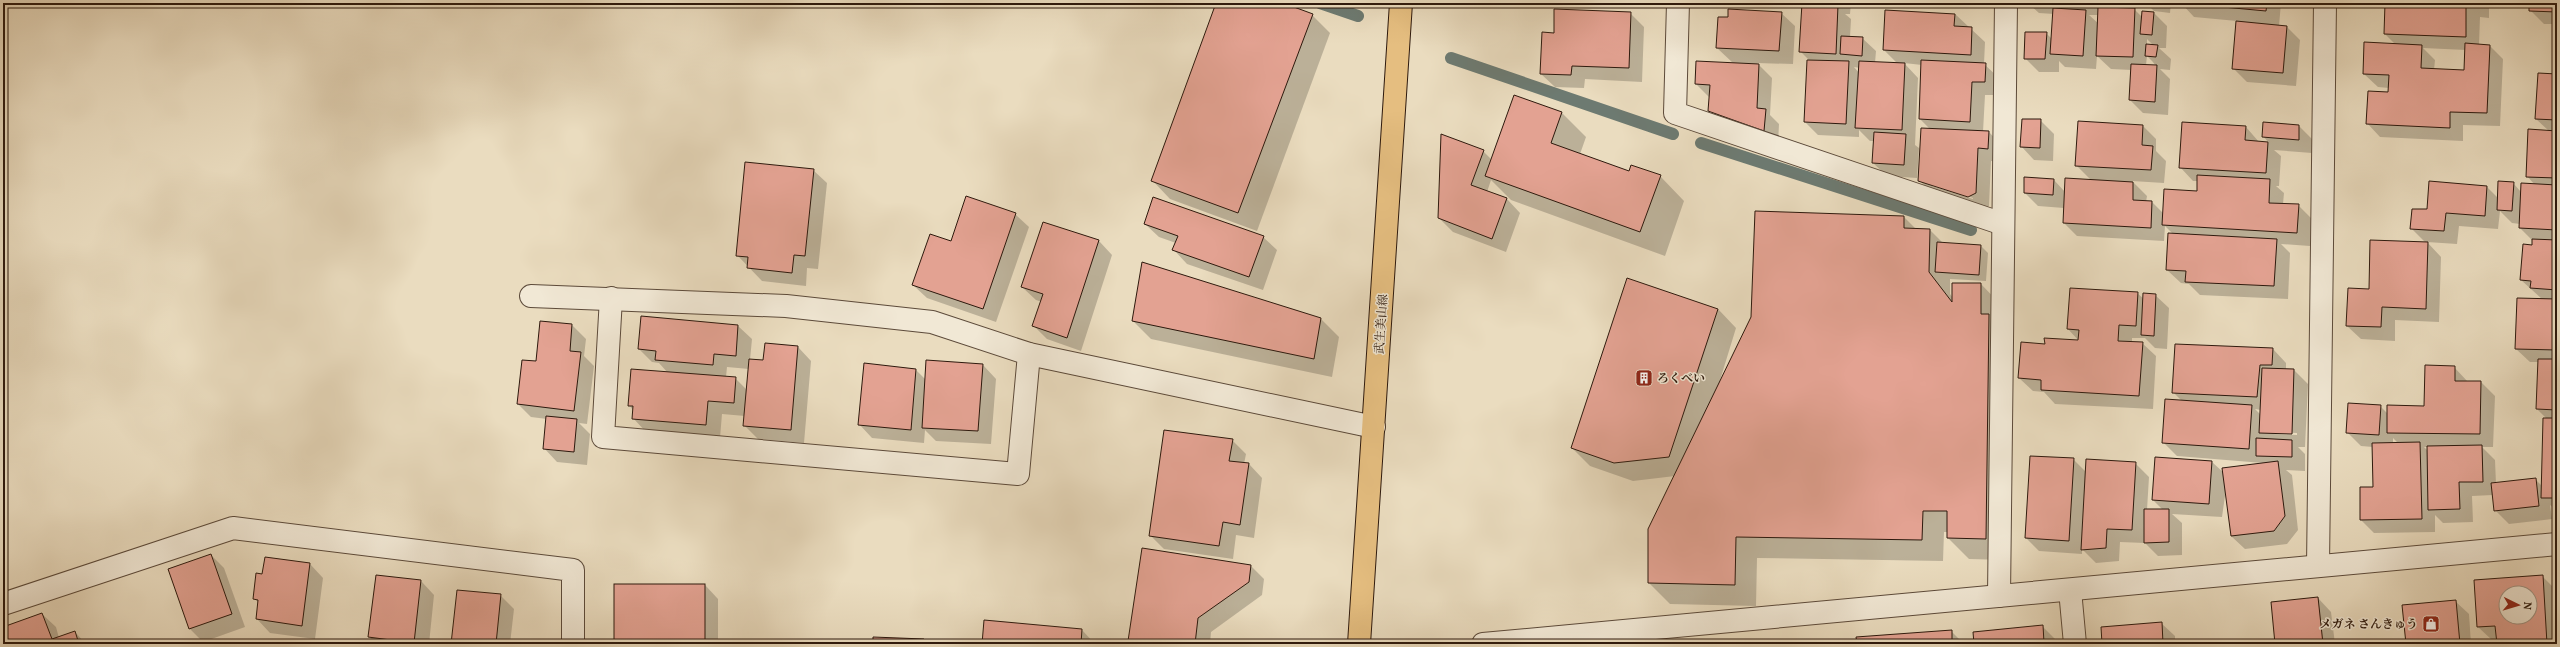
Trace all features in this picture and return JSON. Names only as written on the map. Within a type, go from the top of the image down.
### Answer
[{"type":"main road","name":"武生美山線","points":[[1359,644],[1401,3]]},
{"type":"street","points":[[1678,3],[1675,113],[2003,224]]},
{"type":"street","points":[[1999,596],[2006,3]]},
{"type":"street","points":[[2318,566],[2325,3]]},
{"type":"street","points":[[531,296],[786,306],[932,322],[1029,354],[1374,427]]},
{"type":"street","points":[[611,298],[603,437],[1018,474],[1029,354]]},
{"type":"street","points":[[3,604],[232,528],[573,570],[573,644]]},
{"type":"street","points":[[1483,644],[2557,544]]},
{"type":"street","points":[[2070,590],[2075,644]]},
{"type":"building","points":[[1216,3],[1283,3],[1313,14],[1238,213],[1151,181]]},
{"type":"building","points":[[1802,3],[1838,5],[1836,54],[1799,52]]},
{"type":"building","points":[[2180,3],[2267,3],[2266,11]]},
{"type":"building","points":[[2385,3],[2476,3],[2466,4],[2466,37],[2384,34]]},
{"type":"building","points":[[2529,3],[2557,3],[2557,12],[2529,11]]},
{"type":"building","points":[[2098,7],[2135,8],[2133,57],[2096,56]]},
{"type":"building","points":[[2053,8],[2086,10],[2083,56],[2050,54]]},
{"type":"building","points":[[1554,9],[1631,12],[1629,68],[1572,66],[1571,75],[1540,74],[1542,32],[1554,33]]},
{"type":"building","points":[[1728,9],[1782,12],[1779,51],[1716,48],[1718,17],[1728,17]]},
{"type":"building","points":[[1885,10],[1955,14],[1954,26],[1972,27],[1971,55],[1883,50]]},
{"type":"building","points":[[2142,11],[2154,12],[2152,35],[2140,34]]},
{"type":"building","points":[[2236,21],[2287,26],[2283,73],[2232,69]]},
{"type":"building","points":[[2025,32],[2047,32],[2045,59],[2024,59]]},
{"type":"building","points":[[1841,36],[1863,37],[1862,56],[1840,54]]},
{"type":"building","points":[[2364,42],[2422,45],[2421,68],[2464,70],[2465,43],[2490,45],[2487,113],[2450,112],[2450,128],[2366,124],[2368,91],[2388,92],[2389,75],[2363,74]]},
{"type":"building","points":[[2146,44],[2158,45],[2156,57],[2145,56]]},
{"type":"building","points":[[1807,60],[1849,61],[1846,124],[1804,122]]},
{"type":"building","points":[[1921,60],[1986,63],[1985,82],[1972,82],[1970,122],[1919,119]]},
{"type":"building","points":[[1696,61],[1759,64],[1757,108],[1766,109],[1764,131],[1708,111],[1710,85],[1695,84]]},
{"type":"building","points":[[1859,61],[1905,63],[1902,130],[1855,128]]},
{"type":"building","points":[[2131,64],[2157,65],[2155,102],[2129,100]]},
{"type":"building","points":[[2538,73],[2557,74],[2557,120],[2535,119]]},
{"type":"building","points":[[1514,95],[1562,112],[1551,143],[1629,171],[1631,165],[1661,175],[1640,232],[1485,176]]},
{"type":"building","points":[[2022,119],[2041,119],[2040,148],[2020,147]]},
{"type":"building","points":[[2078,121],[2143,125],[2142,145],[2153,146],[2151,170],[2075,166]]},
{"type":"building","points":[[2182,122],[2246,126],[2245,140],[2268,142],[2266,173],[2179,168]]},
{"type":"building","points":[[2263,122],[2299,125],[2299,140],[2262,137]]},
{"type":"building","points":[[1921,128],[1989,131],[1988,149],[1978,148],[1976,193],[1968,197],[1918,181]]},
{"type":"building","points":[[2528,129],[2557,131],[2557,178],[2526,177]]},
{"type":"building","points":[[1874,132],[1906,134],[1904,165],[1872,163]]},
{"type":"building","points":[[1441,134],[1484,150],[1471,185],[1507,198],[1492,239],[1438,218]]},
{"type":"building","points":[[745,162],[814,169],[805,256],[794,255],[792,273],[747,268],[748,257],[736,256]]},
{"type":"building","points":[[2197,175],[2270,179],[2269,203],[2299,204],[2297,233],[2162,225],[2164,189],[2197,191]]},
{"type":"building","points":[[2024,177],[2054,179],[2053,195],[2024,193]]},
{"type":"building","points":[[2065,178],[2133,182],[2133,200],[2152,201],[2151,228],[2063,223]]},
{"type":"building","points":[[2429,181],[2487,186],[2485,216],[2446,213],[2444,231],[2410,229],[2412,209],[2427,209]]},
{"type":"building","points":[[2498,181],[2514,182],[2512,211],[2497,210]]},
{"type":"building","points":[[2521,183],[2557,185],[2557,230],[2519,228]]},
{"type":"building","points":[[966,196],[1016,213],[983,309],[912,285],[930,234],[951,241]]},
{"type":"building","points":[[1153,197],[1264,236],[1249,277],[1172,250],[1178,236],[1144,224]]},
{"type":"building","points":[[1755,211],[1904,216],[1904,228],[1930,229],[1929,272],[1952,302],[1952,283],[1981,283],[1981,314],[1989,314],[1986,539],[1947,538],[1947,511],[1923,511],[1922,540],[1736,537],[1735,585],[1648,583],[1648,529],[1751,317]]},
{"type":"building","points":[[1043,222],[1099,240],[1067,338],[1032,326],[1043,294],[1021,287]]},
{"type":"building","points":[[2168,233],[2277,239],[2274,286],[2185,282],[2186,271],[2166,270]]},
{"type":"building","points":[[2532,239],[2557,240],[2557,290],[2530,288],[2531,281],[2520,280],[2523,244],[2532,245]]},
{"type":"building","points":[[2370,240],[2428,242],[2426,309],[2382,307],[2381,327],[2346,326],[2348,288],[2369,289]]},
{"type":"building","points":[[1937,242],[1981,245],[1979,275],[1935,272]]},
{"type":"building","points":[[1142,262],[1321,318],[1314,359],[1132,321]]},
{"type":"building","name":"ろくべい","points":[[1627,278],[1718,309],[1669,457],[1614,463],[1571,448]]},
{"type":"building","points":[[2070,288],[2138,292],[2136,326],[2119,325],[2118,341],[2143,342],[2139,396],[2041,390],[2041,380],[2018,378],[2021,342],[2045,344],[2044,338],[2078,340],[2079,330],[2067,329]]},
{"type":"building","points":[[2143,293],[2156,294],[2154,336],[2141,335]]},
{"type":"building","points":[[2517,298],[2557,299],[2557,350],[2515,349]]},
{"type":"building","points":[[641,316],[738,325],[736,356],[714,354],[713,365],[655,360],[656,351],[638,349]]},
{"type":"building","points":[[540,321],[572,324],[570,351],[581,352],[574,411],[517,404],[522,360],[536,361]]},
{"type":"building","points":[[765,343],[798,346],[791,430],[743,426],[749,359],[763,360]]},
{"type":"building","points":[[2175,344],[2273,348],[2272,365],[2260,365],[2257,397],[2172,393]]},
{"type":"building","points":[[2538,359],[2557,359],[2557,410],[2536,409]]},
{"type":"building","points":[[926,360],[983,364],[978,431],[922,428]]},
{"type":"building","points":[[864,363],[916,369],[911,430],[858,425]]},
{"type":"building","points":[[2425,365],[2455,366],[2455,381],[2481,381],[2480,434],[2387,433],[2387,405],[2424,406]]},
{"type":"building","points":[[2262,368],[2294,369],[2292,434],[2259,433]]},
{"type":"building","points":[[631,369],[736,377],[734,403],[708,401],[706,425],[632,419],[633,406],[628,406]]},
{"type":"building","points":[[2165,399],[2252,405],[2249,449],[2162,443]]},
{"type":"building","points":[[2348,403],[2381,405],[2379,435],[2346,433]]},
{"type":"building","points":[[546,416],[577,419],[574,452],[543,449]]},
{"type":"building","points":[[2543,418],[2557,418],[2557,498],[2541,498]]},
{"type":"building","points":[[1164,430],[1233,439],[1229,461],[1249,463],[1240,525],[1223,522],[1219,546],[1149,536]]},
{"type":"building","points":[[2256,438],[2292,440],[2292,457],[2256,456]]},
{"type":"building","points":[[2420,442],[2422,519],[2360,520],[2360,487],[2373,487],[2372,443]]},
{"type":"building","points":[[2482,445],[2483,482],[2459,482],[2460,509],[2428,510],[2427,446]]},
{"type":"building","points":[[2030,456],[2074,458],[2069,541],[2025,538]]},
{"type":"building","points":[[2155,457],[2212,461],[2209,504],[2152,500]]},
{"type":"building","points":[[2086,459],[2136,462],[2132,530],[2107,529],[2106,548],[2081,550]]},
{"type":"building","points":[[2278,461],[2285,516],[2274,531],[2231,536],[2222,468]]},
{"type":"building","points":[[2536,478],[2539,506],[2494,511],[2491,483]]},
{"type":"building","points":[[2144,509],[2169,509],[2169,542],[2144,543]]},
{"type":"building","points":[[1142,548],[1251,565],[1249,582],[1198,618],[1195,644],[1144,644],[1128,641]]},
{"type":"building","points":[[211,554],[232,614],[189,629],[168,569]]},
{"type":"building","points":[[265,557],[310,563],[302,626],[256,619],[258,600],[253,599],[256,573],[262,574]]},
{"type":"building","points":[[376,575],[421,580],[414,643],[368,637]]},
{"type":"building","points":[[2543,575],[2547,644],[2497,644],[2495,626],[2477,627],[2474,580]]},
{"type":"building","points":[[614,584],[705,584],[705,644],[614,644]]},
{"type":"building","points":[[457,590],[501,594],[496,644],[451,644]]},
{"type":"building","points":[[2318,597],[2323,644],[2275,644],[2271,602]]},
{"type":"building","name":"メガネ さんきゅう","points":[[2456,600],[2460,644],[2406,644],[2402,605]]},
{"type":"building","points":[[42,613],[52,639],[75,631],[79,644],[3,644],[3,627]]},
{"type":"building","points":[[984,620],[1082,629],[1081,644],[982,644]]},
{"type":"building","points":[[2162,622],[2163,644],[2102,644],[2101,627]]},
{"type":"building","points":[[2043,625],[2044,643],[2050,642],[2050,644],[1974,644],[1973,632]]},
{"type":"building","points":[[1952,630],[1952,644],[1857,644],[1856,637]]},
{"type":"building","points":[[873,637],[924,639],[923,644],[873,644]]},
{"type":"waterway","points":[[1320,3],[1358,16]]},
{"type":"waterway","points":[[1451,58],[1673,134]]},
{"type":"waterway","points":[[1701,143],[1971,230]]},
{"type":"place","name":"ろくべい","points":[[1644,378]]},
{"type":"place","name":"メガネ さんきゅう","points":[[2431,624]]}]
